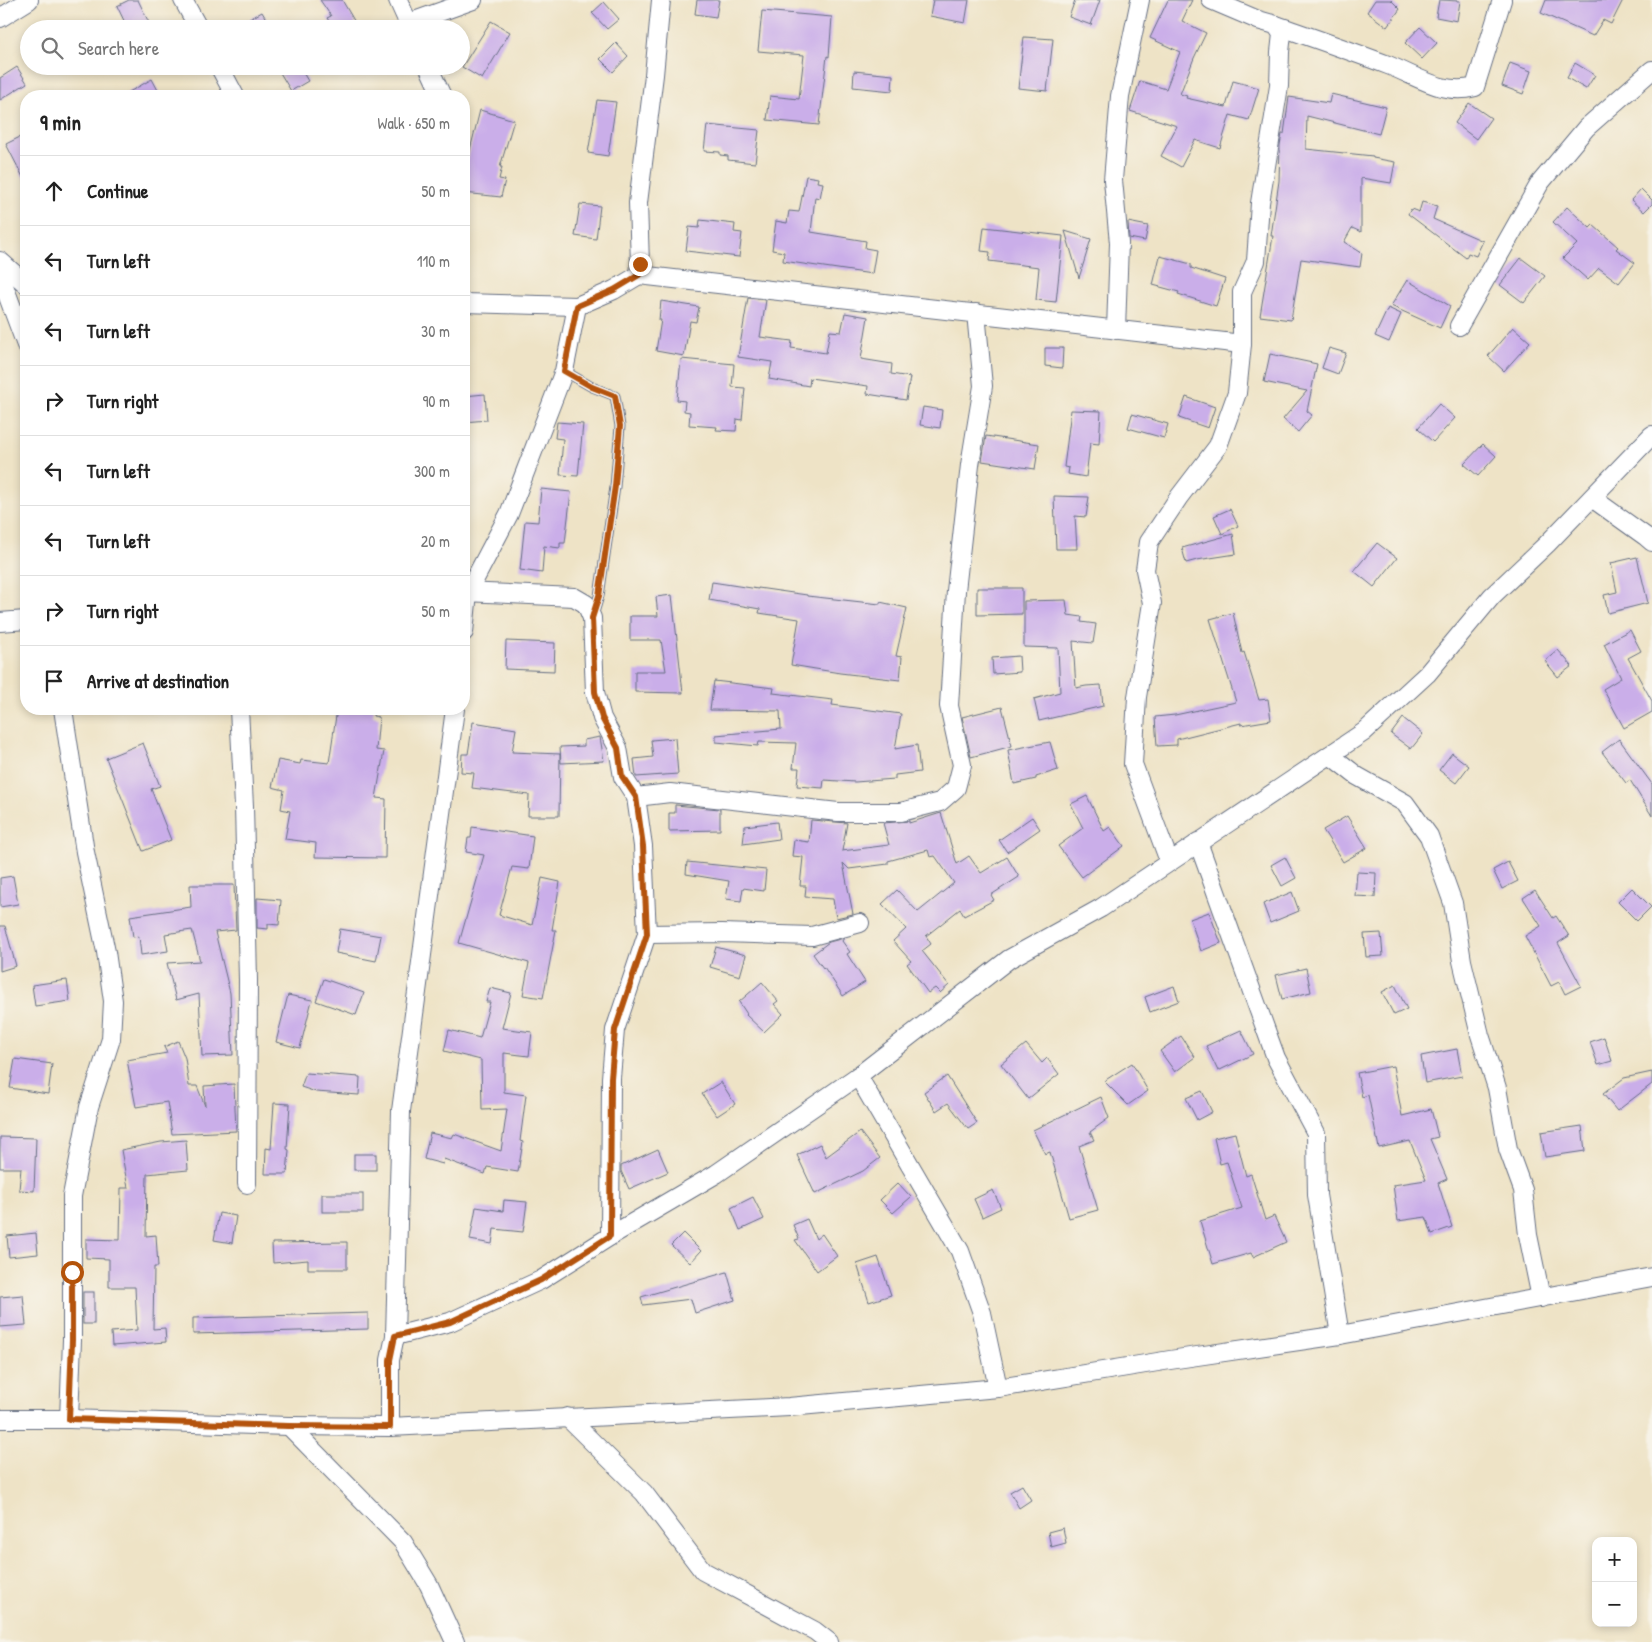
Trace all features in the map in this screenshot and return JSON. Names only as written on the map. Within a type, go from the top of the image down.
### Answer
[{"type":"street","points":[[0,18],[29,0]]},
{"type":"street","points":[[183,0],[194,20]]},
{"type":"street","points":[[398,0],[407,20]]},
{"type":"street","points":[[424,20],[472,0]]},
{"type":"street","points":[[639,275],[638,203],[662,0]]},
{"type":"street","points":[[1116,330],[1119,243],[1113,180],[1120,96],[1140,0]]},
{"type":"street","points":[[1222,2],[1258,20],[1390,66],[1428,84],[1463,91],[1475,87],[1502,0]]},
{"type":"street","points":[[1170,861],[1134,764],[1136,698],[1152,603],[1145,570],[1149,542],[1218,446],[1238,393],[1242,344],[1242,292],[1256,260],[1260,203],[1279,86],[1282,34],[1276,25]]},
{"type":"street","points":[[1459,326],[1540,183],[1586,128],[1652,70]]},
{"type":"street","points":[[224,75],[232,90]]},
{"type":"street","points":[[432,75],[439,90]]},
{"type":"street","points":[[0,262],[20,279]]},
{"type":"street","points":[[0,275],[20,329]]},
{"type":"street","points":[[470,303],[577,306],[614,290],[639,275],[1242,344]]},
{"type":"street","points":[[470,585],[509,514],[564,371],[577,306]]},
{"type":"street","points":[[636,797],[670,793],[838,812],[900,812],[940,802],[956,788],[962,765],[949,706],[956,591],[970,465],[982,386],[976,313]]},
{"type":"street","points":[[395,1336],[450,1322],[541,1280],[610,1236],[716,1174],[858,1076],[1010,959],[1100,908],[1364,732],[1427,674],[1492,596],[1547,544],[1652,435]]},
{"type":"street","points":[[1592,498],[1652,542]]},
{"type":"street","points":[[470,592],[574,597],[586,604],[592,618],[595,692],[602,718],[618,748],[622,776],[636,797],[643,846],[647,934],[615,1030],[611,1078],[610,1236]]},
{"type":"street","points":[[0,622],[20,620]]},
{"type":"street","points":[[65,715],[85,852],[106,952],[113,1001],[111,1040],[90,1106],[72,1196],[72,1340],[69,1419]]},
{"type":"street","points":[[239,715],[244,806],[248,980],[248,1184]]},
{"type":"street","points":[[390,1427],[390,1360],[395,1336],[401,1112],[454,715]]},
{"type":"street","points":[[1330,755],[1357,776],[1405,803],[1428,836],[1453,903],[1464,970],[1480,1035],[1497,1088],[1508,1149],[1523,1190],[1528,1235],[1541,1298]]},
{"type":"street","points":[[1198,842],[1276,1058],[1316,1133],[1317,1195],[1340,1335]]},
{"type":"street","points":[[647,934],[722,933],[812,936],[860,923]]},
{"type":"street","points":[[858,1076],[960,1251],[982,1312],[998,1388]]},
{"type":"street","points":[[0,1419],[390,1427],[789,1407],[998,1388],[1340,1335],[1652,1277]]},
{"type":"street","points":[[567,1417],[644,1493],[702,1571],[815,1631],[829,1642]]},
{"type":"street","points":[[289,1426],[403,1542],[429,1585],[454,1642]]},
{"type":"lane","points":[[564,371],[592,387],[615,396],[620,426],[615,486],[602,578],[592,618]]},
{"type":"building","points":[[129,0],[138,0],[148,20],[124,20],[117,6]]},
{"type":"building","points":[[320,0],[342,0],[354,20],[328,20],[327,18],[331,16]]},
{"type":"building","points":[[697,0],[719,0],[716,17],[695,14]]},
{"type":"building","points":[[933,0],[969,0],[965,23],[930,16]]},
{"type":"building","points":[[1075,0],[1100,0],[1091,25],[1069,17]]},
{"type":"building","points":[[1168,0],[1192,0],[1182,21],[1206,33],[1180,94],[1187,96],[1186,98],[1226,107],[1233,81],[1259,88],[1249,120],[1230,115],[1220,148],[1195,140],[1181,167],[1161,156],[1177,126],[1130,111],[1140,81],[1166,89],[1180,52],[1150,38]]},
{"type":"building","points":[[1375,0],[1391,0],[1400,9],[1387,27],[1367,12]]},
{"type":"building","points":[[1439,0],[1460,1],[1457,21],[1436,17]]},
{"type":"building","points":[[1546,0],[1623,0],[1611,24],[1603,20],[1593,36],[1541,13]]},
{"type":"building","points":[[604,2],[619,19],[607,29],[592,13]]},
{"type":"building","points":[[762,11],[832,17],[829,57],[827,56],[819,125],[767,120],[770,96],[799,99],[804,55],[758,51]]},
{"type":"building","points":[[262,12],[267,20],[248,20]]},
{"type":"building","points":[[491,21],[510,32],[482,79],[470,72],[470,54]]},
{"type":"building","points":[[1420,27],[1437,43],[1422,59],[1405,43]]},
{"type":"building","points":[[1024,37],[1053,39],[1047,91],[1018,88]]},
{"type":"building","points":[[616,43],[628,56],[613,72],[600,59]]},
{"type":"building","points":[[1510,63],[1531,71],[1523,94],[1502,86]]},
{"type":"building","points":[[1575,63],[1595,75],[1586,89],[1567,78]]},
{"type":"building","points":[[17,67],[20,75],[22,75],[27,83],[0,100],[0,78]]},
{"type":"building","points":[[854,71],[893,75],[892,91],[853,87]]},
{"type":"building","points":[[281,75],[304,75],[308,81],[290,90]]},
{"type":"building","points":[[152,79],[158,90],[133,90]]},
{"type":"building","points":[[1331,94],[1386,107],[1379,134],[1307,116],[1306,149],[1373,156],[1373,158],[1395,162],[1391,183],[1361,178],[1361,232],[1352,228],[1344,242],[1362,253],[1360,267],[1301,259],[1291,320],[1260,316],[1273,236],[1271,236],[1279,181],[1280,145],[1282,134],[1284,134],[1289,97],[1329,103]]},
{"type":"building","points":[[597,100],[616,102],[608,156],[588,153]]},
{"type":"building","points":[[1469,103],[1491,118],[1476,139],[1455,123]]},
{"type":"building","points":[[480,110],[514,120],[500,167],[502,167],[499,179],[505,180],[501,197],[470,194],[470,150]]},
{"type":"building","points":[[707,125],[759,130],[755,163],[728,160],[728,156],[720,155],[720,152],[704,151]]},
{"type":"building","points":[[20,137],[20,171],[6,144]]},
{"type":"building","points":[[806,176],[818,178],[817,182],[823,183],[820,198],[815,197],[811,232],[866,241],[865,248],[876,250],[872,274],[783,261],[784,252],[772,250],[776,221],[787,223],[789,211],[799,212]]},
{"type":"building","points":[[1641,189],[1652,200],[1652,204],[1644,212],[1631,200]]},
{"type":"building","points":[[1422,202],[1437,206],[1433,219],[1483,241],[1476,256],[1468,253],[1466,258],[1408,214],[1411,209],[1419,212]]},
{"type":"building","points":[[580,204],[600,206],[596,239],[575,236]]},
{"type":"building","points":[[1567,207],[1590,228],[1593,225],[1618,247],[1616,249],[1635,263],[1619,283],[1599,268],[1588,280],[1563,258],[1577,244],[1553,222]]},
{"type":"building","points":[[700,220],[735,224],[734,232],[742,233],[739,257],[686,251],[689,227],[699,228]]},
{"type":"building","points":[[1128,222],[1148,226],[1145,241],[1129,238]]},
{"type":"building","points":[[984,227],[1063,236],[1056,302],[1036,300],[1039,267],[989,261],[990,252],[981,251]]},
{"type":"building","points":[[1065,231],[1091,239],[1079,278]]},
{"type":"building","points":[[1160,256],[1191,264],[1191,268],[1225,279],[1216,306],[1178,294],[1179,292],[1153,285]]},
{"type":"building","points":[[1521,258],[1545,276],[1524,303],[1500,285]]},
{"type":"building","points":[[1407,280],[1450,306],[1440,328],[1391,306]]},
{"type":"building","points":[[748,298],[766,300],[760,337],[792,341],[791,348],[826,353],[830,331],[841,332],[845,313],[868,317],[861,359],[892,364],[891,374],[910,377],[906,400],[867,394],[868,386],[810,378],[809,386],[769,379],[772,362],[738,357]]},
{"type":"building","points":[[661,301],[699,307],[696,322],[690,321],[684,356],[656,351],[661,320],[659,320]]},
{"type":"building","points":[[1388,308],[1401,314],[1389,342],[1375,336]]},
{"type":"building","points":[[1513,327],[1530,342],[1504,371],[1488,356]]},
{"type":"building","points":[[1045,348],[1063,348],[1062,368],[1045,366]]},
{"type":"building","points":[[1329,348],[1346,353],[1338,374],[1322,368]]},
{"type":"building","points":[[1270,354],[1317,364],[1307,411],[1312,415],[1298,432],[1283,419],[1307,391],[1264,382]]},
{"type":"building","points":[[681,359],[734,364],[732,387],[745,388],[742,420],[737,419],[736,431],[716,430],[717,427],[689,425],[690,412],[684,411],[685,401],[677,400]]},
{"type":"building","points":[[485,394],[487,420],[470,421],[470,395]]},
{"type":"building","points":[[1186,397],[1215,407],[1208,428],[1179,418]]},
{"type":"building","points":[[1439,404],[1455,418],[1433,442],[1418,428]]},
{"type":"building","points":[[923,407],[942,410],[940,428],[920,425]]},
{"type":"building","points":[[1071,410],[1101,411],[1099,444],[1090,443],[1086,477],[1068,474],[1069,468],[1064,467]]},
{"type":"building","points":[[1132,414],[1168,424],[1164,438],[1128,428]]},
{"type":"building","points":[[557,422],[583,424],[578,476],[560,475],[563,439],[555,438]]},
{"type":"building","points":[[986,436],[1039,444],[1035,469],[982,461]]},
{"type":"building","points":[[1483,444],[1496,456],[1478,476],[1464,464]]},
{"type":"building","points":[[541,489],[571,492],[565,543],[560,543],[560,548],[544,546],[542,573],[520,570],[525,521],[538,522]]},
{"type":"building","points":[[1054,496],[1089,497],[1086,517],[1075,516],[1077,549],[1056,549]]},
{"type":"building","points":[[1230,509],[1238,526],[1222,534],[1214,516]]},
{"type":"building","points":[[1233,534],[1236,554],[1186,563],[1182,548]]},
{"type":"building","points":[[1377,543],[1397,558],[1374,587],[1354,571]]},
{"type":"building","points":[[1637,557],[1648,603],[1608,613],[1604,595],[1617,592],[1611,563]]},
{"type":"building","points":[[712,582],[807,596],[880,604],[880,602],[907,608],[896,656],[902,657],[900,680],[791,665],[799,619],[759,613],[760,609],[709,600]]},
{"type":"building","points":[[977,588],[1022,588],[1022,614],[977,615]]},
{"type":"building","points":[[672,595],[683,693],[635,692],[635,671],[666,671],[661,640],[630,640],[630,616],[658,616],[656,597]]},
{"type":"building","points":[[1066,600],[1068,615],[1082,617],[1081,622],[1096,624],[1093,643],[1073,641],[1076,688],[1101,685],[1103,706],[1039,721],[1034,699],[1060,692],[1058,648],[1024,647],[1024,601]]},
{"type":"building","points":[[1233,613],[1242,653],[1244,652],[1259,700],[1268,699],[1271,720],[1241,725],[1241,723],[1177,739],[1177,745],[1157,746],[1155,717],[1175,715],[1236,702],[1210,619]]},
{"type":"building","points":[[1630,630],[1641,651],[1628,658],[1652,701],[1652,712],[1624,728],[1603,689],[1621,678],[1604,644]]},
{"type":"building","points":[[506,641],[555,643],[554,671],[505,669]]},
{"type":"building","points":[[1558,650],[1572,666],[1558,677],[1545,661]]},
{"type":"building","points":[[1019,656],[1020,672],[993,674],[992,658]]},
{"type":"building","points":[[714,681],[774,688],[773,693],[833,700],[832,705],[901,714],[895,749],[917,745],[920,772],[895,775],[895,779],[855,782],[824,780],[823,788],[797,786],[799,768],[793,768],[796,743],[759,742],[758,746],[716,742],[716,735],[781,729],[780,711],[710,710]]},
{"type":"building","points":[[1002,707],[1012,746],[971,757],[962,717]]},
{"type":"building","points":[[336,715],[373,715],[379,717],[376,750],[384,751],[376,798],[386,799],[385,858],[315,857],[316,843],[285,839],[290,811],[281,809],[284,790],[272,787],[278,760],[300,764],[301,760],[329,763]]},
{"type":"building","points":[[1403,718],[1423,734],[1411,749],[1391,734]]},
{"type":"building","points":[[473,722],[516,729],[512,752],[560,754],[559,816],[528,816],[529,795],[472,788],[474,773],[461,772],[462,754],[468,754]]},
{"type":"building","points":[[600,737],[604,761],[561,763],[560,747],[584,746],[584,740]]},
{"type":"building","points":[[675,738],[678,774],[636,777],[634,759],[653,757],[651,740]]},
{"type":"building","points":[[1619,739],[1652,784],[1652,816],[1630,780],[1626,783],[1602,752]]},
{"type":"building","points":[[1050,742],[1058,770],[1036,777],[1036,779],[1014,784],[1008,750]]},
{"type":"building","points":[[143,743],[160,786],[151,789],[171,840],[143,851],[106,758]]},
{"type":"building","points":[[1452,753],[1469,766],[1456,783],[1439,770]]},
{"type":"building","points":[[1087,796],[1104,831],[1110,827],[1124,846],[1082,877],[1058,846],[1083,828],[1071,804]]},
{"type":"building","points":[[675,805],[720,809],[720,830],[669,831],[669,813],[675,813]]},
{"type":"building","points":[[941,813],[957,864],[969,856],[981,873],[1007,857],[1019,877],[991,895],[994,900],[964,916],[960,909],[926,936],[931,944],[922,951],[949,985],[940,993],[935,988],[928,993],[907,964],[911,961],[893,941],[906,929],[882,904],[897,890],[918,912],[954,883],[935,856],[930,857],[928,850],[888,861],[888,864],[849,869],[843,863],[853,914],[836,918],[833,899],[805,897],[806,886],[800,886],[803,857],[792,856],[794,840],[809,842],[811,820],[847,823],[842,851],[889,845],[883,823],[909,821],[909,823]]},
{"type":"building","points":[[1347,816],[1367,848],[1343,862],[1323,830]]},
{"type":"building","points":[[1032,817],[1040,829],[1007,852],[999,840]]},
{"type":"building","points":[[777,822],[779,839],[743,844],[745,826]]},
{"type":"building","points":[[472,827],[533,836],[529,869],[512,867],[499,915],[532,925],[542,878],[560,882],[552,930],[556,930],[543,998],[523,995],[529,963],[459,943],[484,855],[466,852],[468,838],[471,838]]},
{"type":"building","points":[[1285,857],[1296,878],[1282,886],[1271,865]]},
{"type":"building","points":[[687,862],[766,870],[764,891],[743,888],[741,901],[726,899],[729,881],[686,874]]},
{"type":"building","points":[[1508,862],[1518,881],[1502,889],[1493,870]]},
{"type":"building","points":[[1357,872],[1376,873],[1375,897],[1355,896]]},
{"type":"building","points":[[13,876],[18,904],[0,907],[0,878]]},
{"type":"building","points":[[190,885],[234,885],[236,930],[215,932],[230,993],[233,1055],[202,1056],[199,994],[176,1000],[167,963],[200,961],[192,930],[165,934],[168,951],[141,955],[139,936],[133,937],[130,916],[191,907]]},
{"type":"building","points":[[1632,888],[1651,907],[1637,921],[1618,902]]},
{"type":"building","points":[[1535,890],[1553,918],[1556,916],[1569,936],[1558,943],[1581,986],[1565,994],[1559,982],[1551,986],[1525,936],[1541,926],[1523,898]]},
{"type":"building","points":[[1292,892],[1299,911],[1270,923],[1263,904]]},
{"type":"building","points":[[257,898],[281,900],[279,925],[268,924],[268,929],[257,928]]},
{"type":"building","points":[[1209,912],[1221,943],[1201,951],[1190,919]]},
{"type":"building","points":[[0,926],[5,926],[16,966],[0,971]]},
{"type":"building","points":[[340,929],[381,936],[376,961],[336,953]]},
{"type":"building","points":[[1381,933],[1383,956],[1366,957],[1364,934]]},
{"type":"building","points":[[844,938],[842,941],[850,952],[847,954],[865,982],[843,996],[813,954],[829,942]]},
{"type":"building","points":[[716,947],[746,955],[740,976],[710,967]]},
{"type":"building","points":[[1306,968],[1311,992],[1282,999],[1276,975]]},
{"type":"building","points":[[324,979],[364,993],[356,1015],[316,1001]]},
{"type":"building","points":[[67,980],[70,1001],[35,1006],[32,985]]},
{"type":"building","points":[[762,982],[778,1001],[774,1004],[783,1014],[764,1032],[746,1015],[739,1002]]},
{"type":"building","points":[[1395,985],[1407,1009],[1394,1015],[1382,992]]},
{"type":"building","points":[[1174,986],[1179,1001],[1150,1012],[1145,997]]},
{"type":"building","points":[[490,988],[511,993],[502,1028],[532,1032],[529,1056],[504,1053],[504,1092],[526,1095],[520,1141],[523,1142],[518,1172],[487,1167],[485,1174],[444,1159],[443,1164],[424,1159],[430,1133],[452,1138],[454,1134],[501,1151],[507,1109],[482,1110],[481,1060],[444,1051],[449,1030],[480,1038],[490,1002],[486,1002]]},
{"type":"building","points":[[288,995],[312,1000],[300,1048],[276,1042]]},
{"type":"building","points":[[1241,1030],[1253,1054],[1218,1071],[1206,1046]]},
{"type":"building","points":[[1181,1036],[1195,1057],[1175,1072],[1160,1051]]},
{"type":"building","points":[[1604,1037],[1612,1061],[1598,1065],[1590,1042]]},
{"type":"building","points":[[178,1041],[185,1058],[189,1086],[197,1086],[205,1106],[204,1086],[234,1084],[236,1131],[172,1134],[167,1102],[136,1107],[127,1060],[167,1053],[164,1047]]},
{"type":"building","points":[[1026,1044],[1042,1063],[1047,1058],[1059,1074],[1028,1099],[1001,1064]]},
{"type":"building","points":[[1457,1049],[1462,1076],[1425,1083],[1421,1056]]},
{"type":"building","points":[[15,1059],[52,1064],[48,1094],[10,1088]]},
{"type":"building","points":[[1132,1063],[1148,1091],[1128,1105],[1104,1081]]},
{"type":"building","points":[[1393,1066],[1402,1116],[1431,1109],[1438,1137],[1430,1139],[1447,1179],[1438,1183],[1452,1227],[1432,1234],[1426,1217],[1398,1221],[1393,1185],[1426,1180],[1410,1141],[1379,1148],[1368,1095],[1362,1097],[1357,1073]]},
{"type":"building","points":[[1652,1072],[1652,1084],[1617,1111],[1603,1094],[1624,1078]]},
{"type":"building","points":[[306,1073],[360,1077],[359,1095],[316,1092],[301,1087]]},
{"type":"building","points":[[947,1076],[977,1123],[968,1129],[948,1103],[936,1111],[924,1092]]},
{"type":"building","points":[[721,1082],[735,1104],[717,1116],[702,1094]]},
{"type":"building","points":[[1202,1091],[1212,1112],[1197,1120],[1186,1098]]},
{"type":"building","points":[[1101,1097],[1109,1118],[1090,1132],[1094,1140],[1079,1146],[1098,1210],[1069,1218],[1050,1152],[1045,1154],[1033,1130]]},
{"type":"building","points":[[274,1103],[290,1104],[287,1174],[265,1174],[266,1148],[271,1149]]},
{"type":"building","points":[[1582,1126],[1585,1151],[1545,1157],[1541,1132]]},
{"type":"building","points":[[860,1132],[880,1158],[863,1171],[815,1194],[797,1155],[820,1144],[826,1157]]},
{"type":"building","points":[[1235,1133],[1246,1176],[1251,1174],[1265,1220],[1274,1216],[1286,1242],[1253,1257],[1251,1253],[1213,1264],[1200,1221],[1242,1208],[1227,1162],[1220,1164],[1214,1138]]},
{"type":"building","points":[[0,1137],[36,1138],[34,1191],[19,1190],[21,1168],[0,1168]]},
{"type":"building","points":[[186,1140],[188,1170],[147,1174],[146,1236],[156,1235],[158,1267],[154,1267],[153,1329],[165,1328],[166,1342],[112,1346],[111,1332],[137,1330],[135,1287],[109,1287],[109,1259],[86,1258],[86,1239],[120,1240],[121,1188],[128,1188],[121,1150],[161,1142]]},
{"type":"building","points":[[658,1149],[668,1172],[629,1189],[621,1171],[621,1166]]},
{"type":"building","points":[[354,1154],[376,1154],[376,1170],[354,1170]]},
{"type":"building","points":[[898,1183],[911,1197],[893,1213],[880,1200]]},
{"type":"building","points":[[993,1190],[1001,1208],[982,1217],[974,1199]]},
{"type":"building","points":[[322,1194],[363,1194],[363,1212],[322,1212]]},
{"type":"building","points":[[753,1197],[764,1219],[740,1230],[731,1208]]},
{"type":"building","points":[[504,1200],[527,1202],[523,1232],[494,1229],[492,1244],[470,1240],[476,1207],[503,1211]]},
{"type":"building","points":[[219,1213],[236,1216],[232,1243],[214,1240]]},
{"type":"building","points":[[807,1219],[816,1239],[822,1234],[837,1256],[817,1271],[795,1240],[799,1239],[793,1225]]},
{"type":"building","points":[[36,1233],[38,1254],[9,1257],[7,1236]]},
{"type":"building","points":[[683,1233],[701,1251],[690,1263],[671,1245]]},
{"type":"building","points":[[347,1242],[347,1269],[308,1269],[308,1260],[273,1263],[272,1243]]},
{"type":"building","points":[[878,1257],[891,1295],[869,1302],[857,1264]]},
{"type":"building","points":[[727,1272],[735,1300],[695,1313],[691,1299],[643,1305],[641,1297]]},
{"type":"building","points":[[83,1292],[94,1292],[94,1324],[83,1324]]},
{"type":"building","points":[[23,1295],[26,1325],[0,1327],[0,1297]]},
{"type":"building","points":[[368,1313],[368,1329],[193,1334],[193,1318]]},
{"type":"building","points":[[1022,1485],[1031,1500],[1019,1508],[1010,1492]]},
{"type":"building","points":[[1063,1528],[1066,1543],[1051,1547],[1048,1532]]},
{"type":"route","points":[[72,1272],[69,1419],[289,1426],[390,1427],[390,1360],[395,1336],[450,1322],[541,1280],[610,1236],[611,1078],[615,1030],[647,934],[643,846],[636,797],[622,776],[618,748],[602,718],[595,692],[592,618],[599,596],[615,486],[620,426],[615,396],[592,387],[564,371],[577,306],[614,290],[639,275],[640,264]]}]
